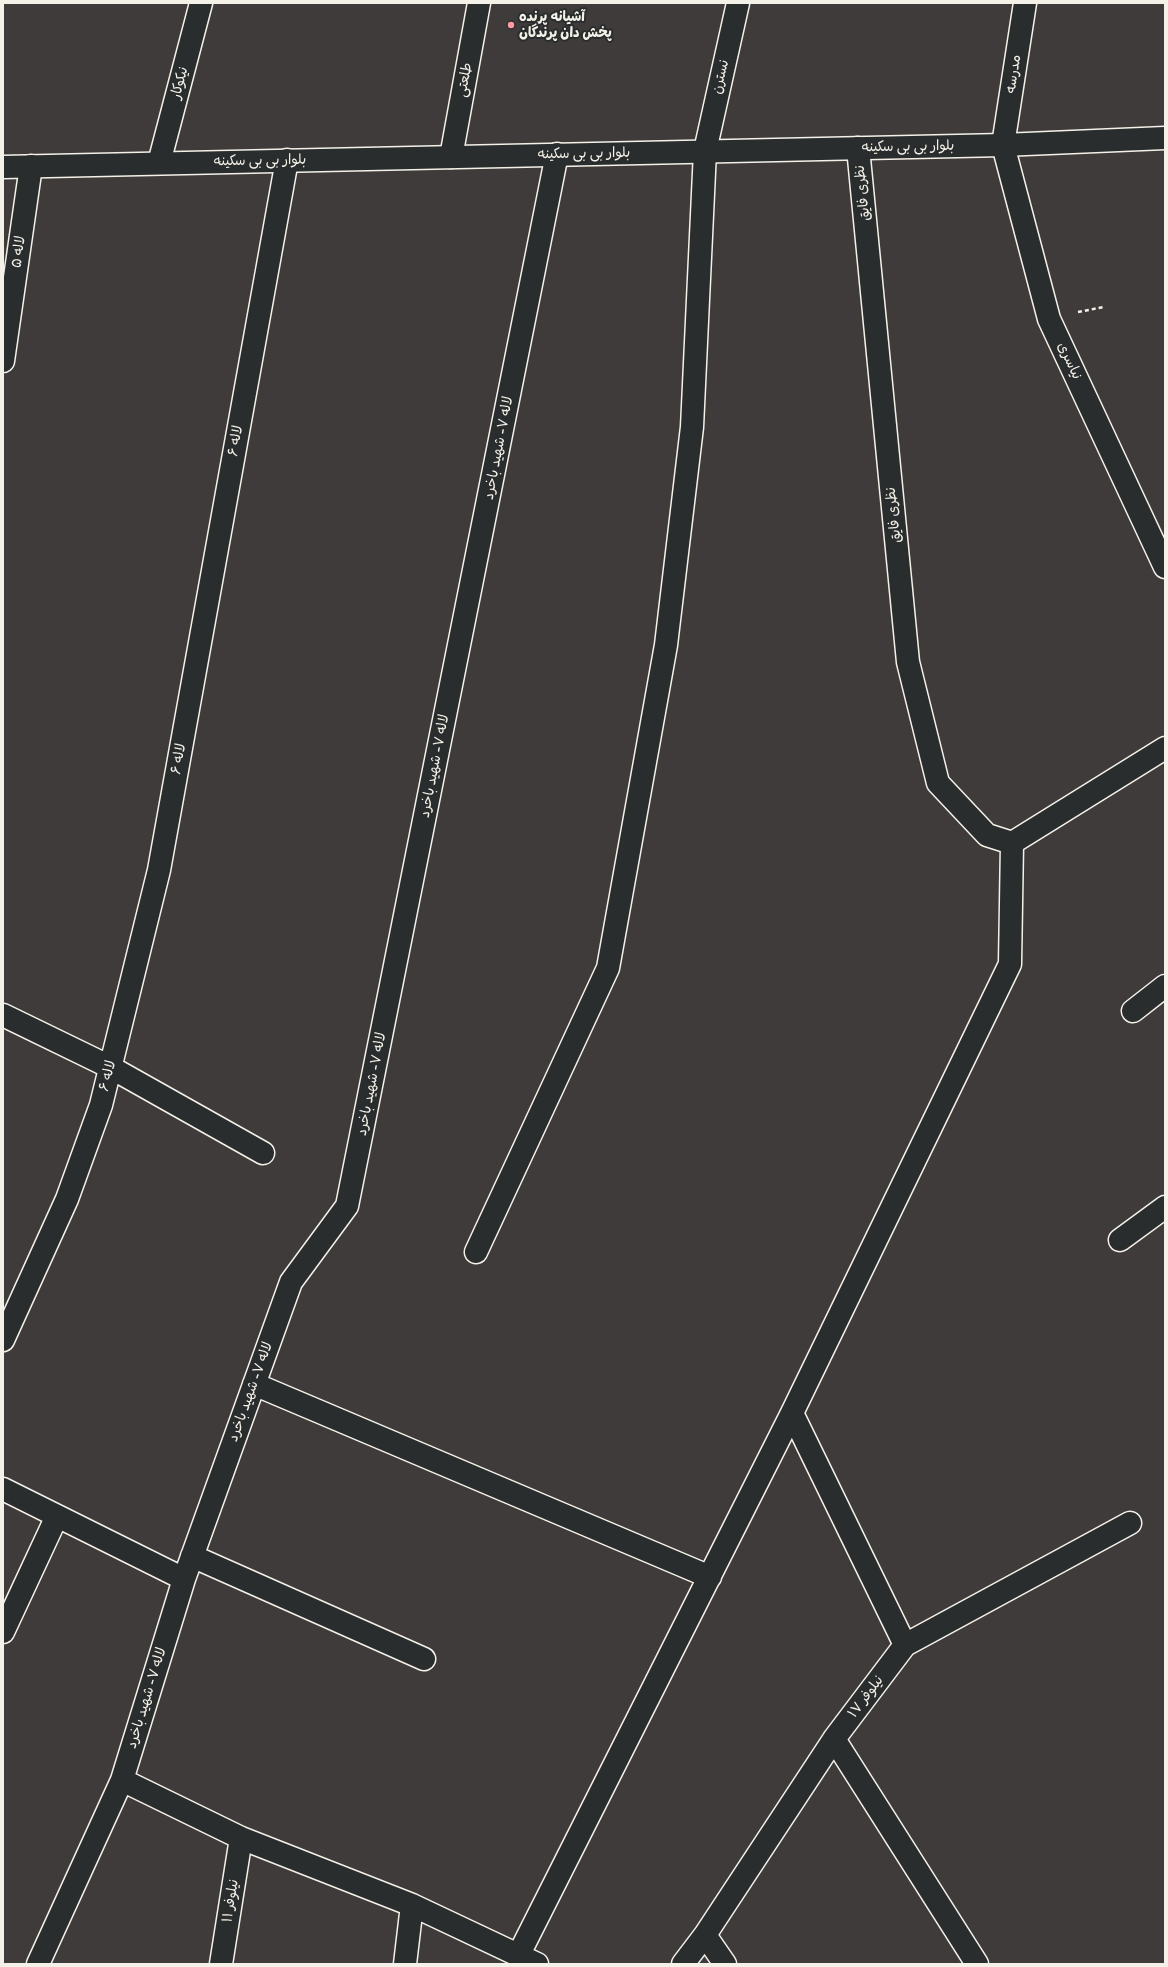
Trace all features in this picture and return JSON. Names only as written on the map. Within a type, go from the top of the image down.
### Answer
[{"type":"street","name":"نیکوکار","points":[[159,163],[201,3]]},
{"type":"street","name":"طلعتی","points":[[451,157],[479,3]]},
{"type":"street","name":"نسترن","points":[[476,1252],[608,968],[667,638],[692,427],[705,151],[738,3]]},
{"type":"street","name":"مدرسه","points":[[1003,145],[1025,3]]},
{"type":"street","name":"بلوار بی بی سکینه","points":[[3,167],[1003,145],[1165,138]]},
{"type":"street","name":"نیاسری","points":[[1003,145],[1049,319],[1165,567]]},
{"type":"street","name":"نظری فایق","points":[[858,148],[908,662],[938,783],[987,835],[1012,843]]},
{"type":"street","name":"لاله ۷- شهید باخرد","points":[[38,1964],[122,1780],[184,1579],[291,1282],[347,1206],[557,154]]},
{"type":"street","name":"لاله ۶","points":[[3,1340],[67,1199],[101,1105],[159,870],[287,160]]},
{"type":"street","name":"لاله ۵","points":[[3,361],[31,166]]},
{"type":"street","points":[[122,1780],[241,1838],[412,1905],[528,1959],[710,1577],[792,1413],[1010,964],[1012,843],[1165,748]]},
{"type":"street","points":[[1133,1011],[1165,986]]},
{"type":"street","points":[[3,1015],[110,1067],[263,1153]]},
{"type":"street","points":[[1120,1240],[1165,1208]]},
{"type":"street","points":[[254,1384],[710,1577]]},
{"type":"street","points":[[792,1413],[905,1645],[1130,1523]]},
{"type":"street","points":[[3,1489],[184,1579]]},
{"type":"street","points":[[3,1632],[57,1516]]},
{"type":"street","points":[[192,1556],[424,1660]]},
{"type":"street","name":"نیلوفر ۱۷","points":[[683,1964],[705,1935],[834,1739],[905,1645]]},
{"type":"street","points":[[834,1739],[977,1964]]},
{"type":"street","name":"نیلوفر ۱۱","points":[[221,1964],[241,1838]]},
{"type":"street","points":[[405,1964],[412,1905]]},
{"type":"street","points":[[705,1935],[726,1964]]},
{"type":"place","name":"آشیانه پرنده پخش دان پرندگان","points":[[511,25]]}]
